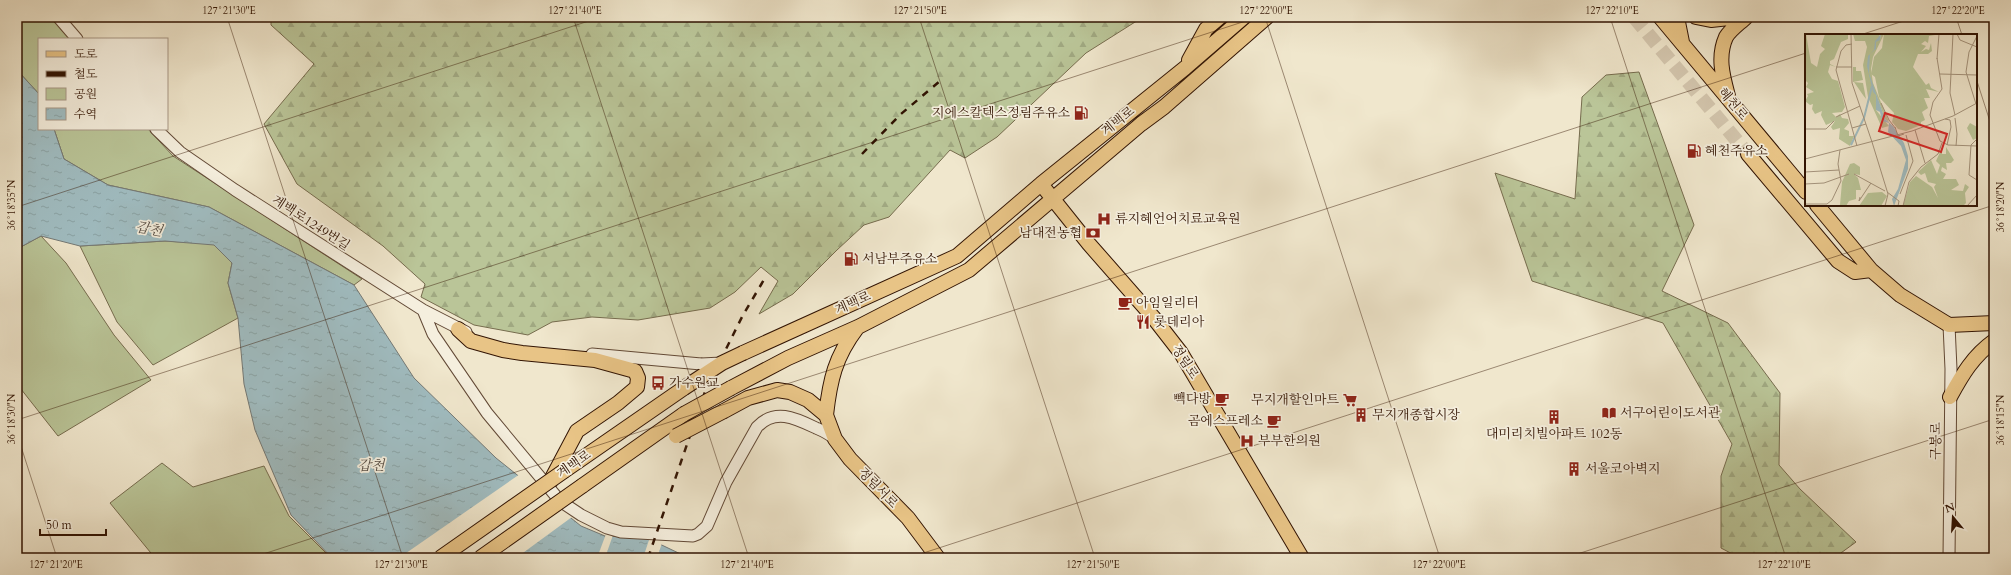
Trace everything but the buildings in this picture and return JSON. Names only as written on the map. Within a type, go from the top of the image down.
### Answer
[{"type":"main road","points":[[1185,68],[1206,29],[1220,17]]},
{"type":"main road","name":"계백로","points":[[440,558],[550,482],[561,468],[722,363],[957,256],[1041,184],[1185,68],[1244,17]]},
{"type":"main road","name":"계백로","points":[[480,558],[684,414],[788,358],[858,327],[969,270],[1054,200],[1267,17]]},
{"type":"main road","name":"혜천로","points":[[1660,17],[1805,191]]},
{"type":"main road","points":[[1677,17],[1682,43]]},
{"type":"main road","points":[[1696,17],[1711,20],[1738,17]]},
{"type":"main road","points":[[1729,100],[1721,68],[1722,53],[1727,37],[1746,17]]},
{"type":"main road","points":[[1748,154],[1838,261],[1855,272],[1871,270]]},
{"type":"main road","name":"정림로","points":[[1041,184],[1181,353],[1302,558]]},
{"type":"main road","points":[[1818,206],[1871,270],[1900,295],[1949,325],[1994,323]]},
{"type":"main road","points":[[653,436],[676,436],[748,398],[777,390],[790,392],[808,400],[826,415],[834,369],[844,345],[858,327]]},
{"type":"main road","points":[[458,329],[471,341],[503,350],[595,360],[634,371],[638,378],[637,387],[618,403],[577,431],[561,468]]},
{"type":"main road","points":[[1950,397],[1964,372],[1981,351],[1994,341]]},
{"type":"main road","name":"정림서로","points":[[826,415],[835,439],[850,459],[908,518],[938,558]]},
{"type":"street","points":[[58,17],[76,38]]},
{"type":"street","name":"계백로1249번길","points":[[157,130],[180,152],[235,190],[423,310],[458,329],[482,339],[509,346],[646,360],[701,364],[722,363]]},
{"type":"street","points":[[423,310],[433,334],[487,413],[560,501],[581,515],[607,528],[630,533],[673,533],[693,536],[698,534],[707,526],[726,482],[757,427],[764,420],[773,417],[792,417],[827,432],[835,439]]},
{"type":"street","name":"구봉로","points":[[1949,325],[1949,558]]},
{"type":"green space","points":[[17,17],[50,17],[69,38],[38,38],[38,93],[17,70]]},
{"type":"green space","points":[[271,17],[1143,17],[1086,53],[997,137],[965,158],[950,150],[889,217],[864,225],[793,294],[759,314],[778,281],[761,267],[735,292],[710,308],[638,320],[592,317],[552,322],[528,335],[474,325],[421,297],[425,284],[383,246],[297,184],[264,124],[314,64],[271,25]]},
{"type":"green space","points":[[1639,72],[1694,225],[1662,291],[1728,323],[1780,393],[1779,465],[1800,489],[1856,542],[1834,558],[1740,558],[1721,548],[1721,476],[1732,444],[1663,323],[1532,281],[1495,173],[1575,199],[1582,97],[1606,75]]},
{"type":"green space","points":[[54,130],[149,130],[173,156],[362,279],[354,285],[209,207],[108,185],[64,159]]},
{"type":"green space","points":[[41,236],[66,263],[114,335],[151,380],[58,436],[17,384],[17,249]]},
{"type":"green space","points":[[165,241],[214,244],[232,263],[228,283],[238,318],[153,365],[117,322],[80,246]]},
{"type":"green space","points":[[162,463],[193,487],[264,466],[289,516],[331,558],[155,558],[110,503]]},
{"type":"water","name":"갑천","points":[[17,70],[38,93],[38,130],[54,130],[64,159],[108,185],[209,207],[354,285],[414,378],[496,458],[581,526],[605,536],[647,538],[689,558],[332,558],[291,515],[255,430],[244,384],[238,318],[228,283],[232,263],[214,245],[165,241],[80,246],[41,236],[17,249]]},
{"type":"pier","points":[[520,474],[572,517],[516,558],[399,558]]},
{"type":"pier","points":[[606,534],[613,535],[605,558],[597,558]]},
{"type":"pier","points":[[650,537],[662,543],[657,558],[643,558]]},
{"type":"tunnel","points":[[1634,17],[1748,154]]},
{"type":"railway","points":[[862,154],[901,114],[940,81]]},
{"type":"railway","points":[[648,558],[706,389],[743,315],[765,278]]},
{"type":"place","name":"지에스칼텍스정림주유소","points":[[1081,113]]},
{"type":"place","name":"혜천주유소","points":[[1694,151]]},
{"type":"place","name":"류지혜언어치료교육원","points":[[1104,219]]},
{"type":"place","name":"남대전농협","points":[[1093,233]]},
{"type":"place","name":"서남부주유소","points":[[851,259]]},
{"type":"place","name":"아임일리터","points":[[1125,303]]},
{"type":"place","name":"롯데리아","points":[[1143,322]]},
{"type":"place","name":"가수원교","points":[[658,383]]},
{"type":"place","name":"빽다방","points":[[1222,399]]},
{"type":"place","name":"무지개할인마트","points":[[1350,400]]},
{"type":"place","name":"서구어린이도서관","points":[[1609,413]]},
{"type":"place","name":"무지개종합시장","points":[[1361,415]]},
{"type":"place","name":"대미리치빌아파트 102동","points":[[1554,417]]},
{"type":"place","name":"곰에스프레소","points":[[1274,421]]},
{"type":"place","name":"부부한의원","points":[[1247,441]]},
{"type":"place","name":"서울코아벽지","points":[[1574,469]]}]
